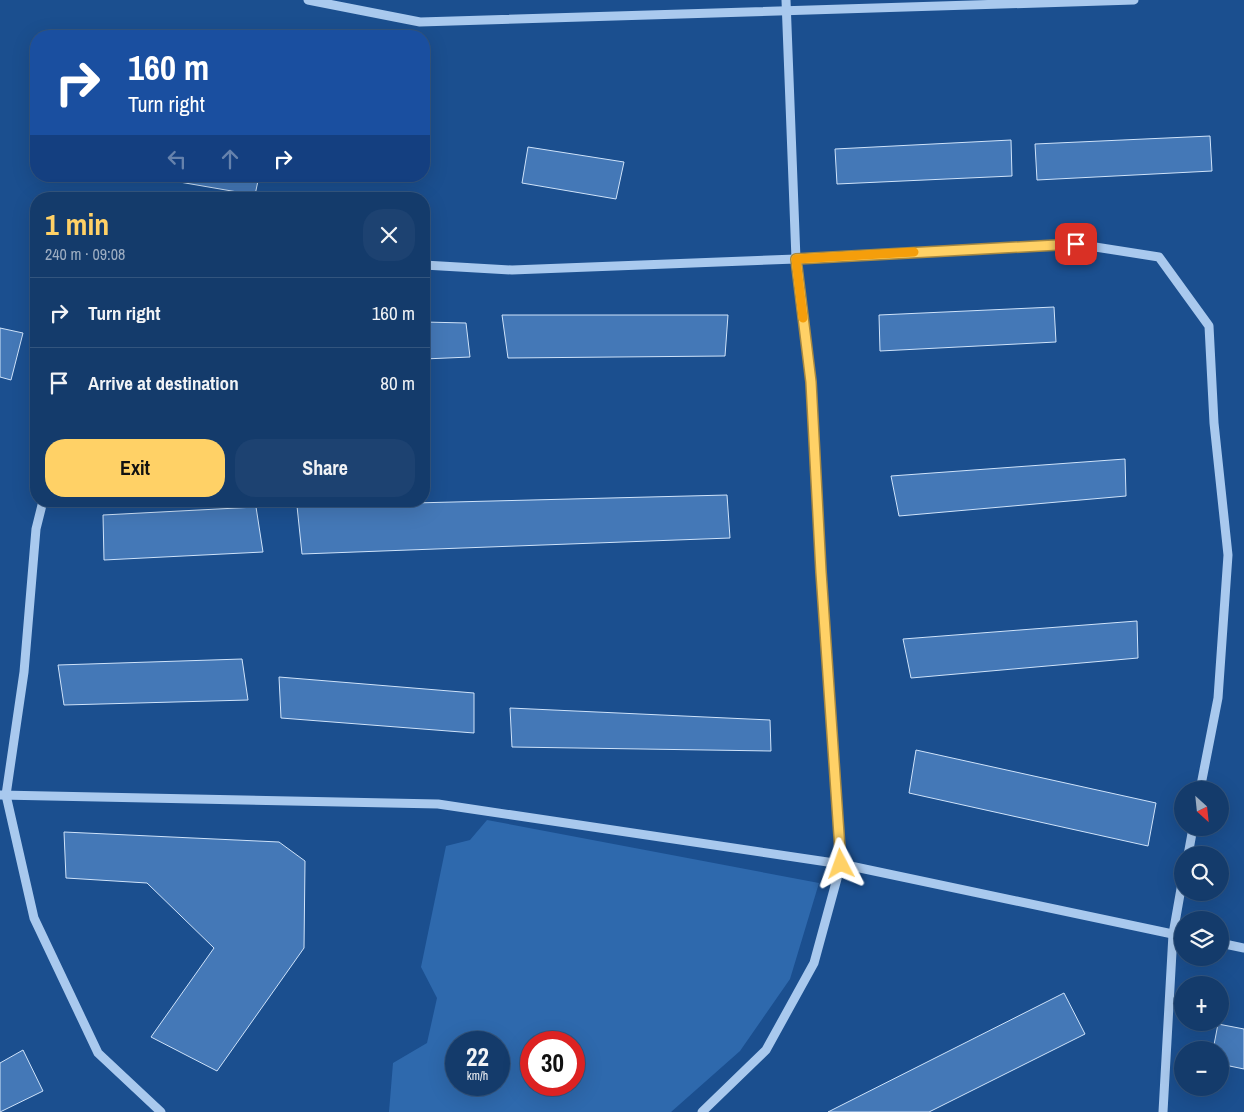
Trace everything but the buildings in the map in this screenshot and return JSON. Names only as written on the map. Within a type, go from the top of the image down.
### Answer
[{"type":"street","points":[[308,0],[420,22],[1134,0]]},
{"type":"street","points":[[702,1112],[766,1050],[814,963],[841,864],[819,545],[811,382],[796,259],[786,0]]},
{"type":"street","points":[[430,265],[512,270],[796,259],[1076,244],[1159,257],[1208,326],[1214,423],[1228,555],[1218,698],[1202,781]]},
{"type":"street","points":[[42,507],[36,529],[24,672],[3,795],[34,918],[98,1052],[161,1112]]},
{"type":"street","points":[[3,795],[438,804],[841,864],[1174,934]]},
{"type":"street","points":[[1229,945],[1244,948]]},
{"type":"street","points":[[1163,1112],[1175,966]]},
{"type":"shaded area","points":[[487,820],[819,883],[790,979],[740,1051],[671,1112],[389,1112],[393,1063],[427,1043],[437,998],[421,967],[446,846],[470,840]]},
{"type":"slow traffic","points":[[803,318],[796,259],[914,252]]},
{"type":"route","points":[[841,864],[821,572],[811,382],[796,259],[1076,244]]}]
